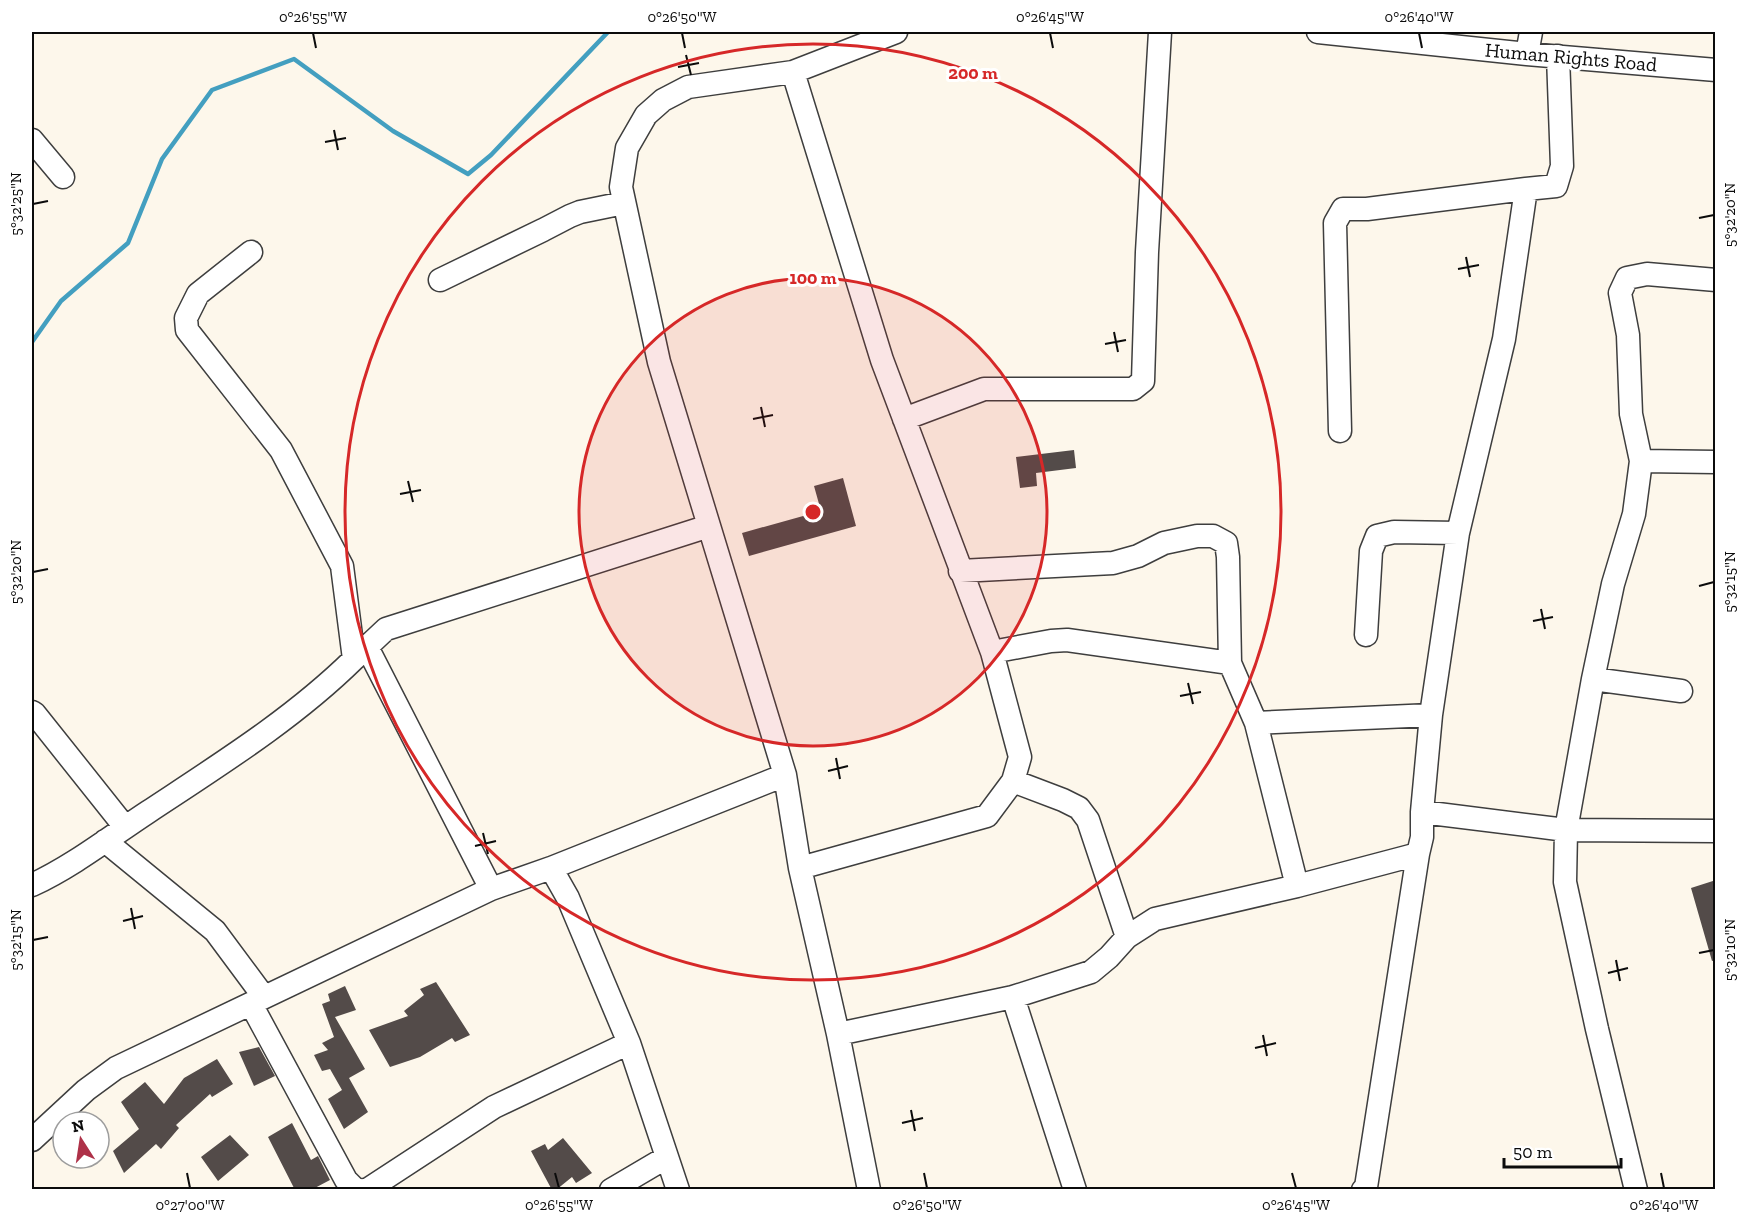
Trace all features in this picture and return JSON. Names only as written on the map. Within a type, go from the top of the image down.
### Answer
[{"type":"street","points":[[869,1190],[838,1034],[800,868],[785,775],[659,362],[621,187],[627,148],[645,115],[663,100],[688,87],[793,72],[896,32]]},
{"type":"street","points":[[904,419],[984,389],[1133,389],[1143,381],[1147,252],[1160,32]]},
{"type":"street","name":"Human Rights Road","points":[[1318,32],[1527,54],[1716,70]]},
{"type":"street","points":[[1527,54],[1531,32]]},
{"type":"street","points":[[1340,430],[1335,223],[1343,209],[1367,209],[1556,186],[1562,166],[1558,56]]},
{"type":"street","points":[[793,72],[882,360],[992,651],[1020,757],[1013,781],[987,816],[800,868]]},
{"type":"street","points":[[32,140],[63,177]]},
{"type":"street","points":[[1363,1190],[1366,1187],[1422,837],[1422,812],[1431,715],[1458,533],[1504,339],[1526,189]]},
{"type":"street","points":[[441,280],[570,216],[624,203]]},
{"type":"street","points":[[251,252],[198,294],[186,318],[187,330],[281,450],[342,566],[360,653],[491,889]]},
{"type":"street","points":[[1636,1190],[1597,1029],[1565,882],[1566,830],[1593,679],[1613,584],[1634,514],[1641,461],[1631,414],[1628,335],[1620,292],[1627,278],[1647,274],[1716,280]]},
{"type":"street","points":[[1641,461],[1716,462]]},
{"type":"street","points":[[32,885],[251,744],[327,686],[386,629],[709,526]]},
{"type":"street","points":[[1366,635],[1371,552],[1377,536],[1394,532],[1458,533]]},
{"type":"street","points":[[960,571],[1113,563],[1138,556],[1164,543],[1197,536],[1213,536],[1226,543],[1230,663],[1256,723],[1297,886]]},
{"type":"street","points":[[992,651],[1067,640],[1230,663]]},
{"type":"street","points":[[1593,679],[1682,691]]},
{"type":"street","points":[[32,712],[125,827]]},
{"type":"street","points":[[1256,723],[1431,715]]},
{"type":"street","points":[[32,1140],[86,1090],[116,1068],[206,1024],[491,889],[551,868],[785,775]]},
{"type":"street","points":[[1013,781],[1079,808],[1088,820],[1127,937]]},
{"type":"street","points":[[1422,812],[1566,830],[1716,831]]},
{"type":"street","points":[[105,840],[214,931],[258,1000],[346,1180],[355,1189],[360,1190]]},
{"type":"street","points":[[838,1034],[1013,997],[1091,972],[1127,937],[1155,919],[1297,886],[1418,854]]},
{"type":"street","points":[[551,868],[568,898],[629,1043],[678,1190]]},
{"type":"street","points":[[1013,997],[1075,1190]]},
{"type":"street","points":[[368,1190],[494,1107],[629,1043]]},
{"type":"street","points":[[611,1190],[667,1157]]},
{"type":"building","points":[[1074,450],[1076,468],[1036,473],[1037,486],[1020,488],[1016,457]]},
{"type":"building","points":[[843,478],[856,526],[749,556],[742,533],[821,511],[814,486]]},
{"type":"building","points":[[1716,880],[1716,960],[1712,961],[1691,888]]},
{"type":"building","points":[[436,982],[470,1035],[455,1042],[452,1038],[420,1057],[390,1067],[369,1030],[408,1016],[404,1011],[424,995],[420,989]]},
{"type":"building","points":[[345,986],[356,1010],[335,1017],[365,1069],[349,1078],[368,1112],[344,1129],[328,1099],[342,1090],[330,1069],[322,1071],[314,1055],[328,1050],[322,1043],[334,1037],[322,1004],[330,1001],[328,994]]},
{"type":"building","points":[[259,1047],[275,1076],[254,1086],[239,1052]]},
{"type":"building","points":[[217,1059],[233,1084],[212,1097],[210,1094],[176,1125],[179,1128],[161,1149],[156,1144],[124,1173],[113,1151],[139,1129],[121,1102],[145,1082],[164,1104],[184,1078]]},
{"type":"building","points":[[292,1123],[311,1160],[318,1156],[330,1180],[311,1190],[295,1190],[268,1137]]},
{"type":"building","points":[[230,1135],[249,1155],[218,1181],[201,1157]]},
{"type":"building","points":[[563,1138],[592,1173],[576,1183],[572,1177],[556,1190],[552,1190],[531,1151],[545,1144],[548,1150]]},
{"type":"waterway","points":[[32,342],[61,301],[128,243],[162,159],[212,90],[294,59],[393,131],[468,174],[491,155],[608,32]]}]
